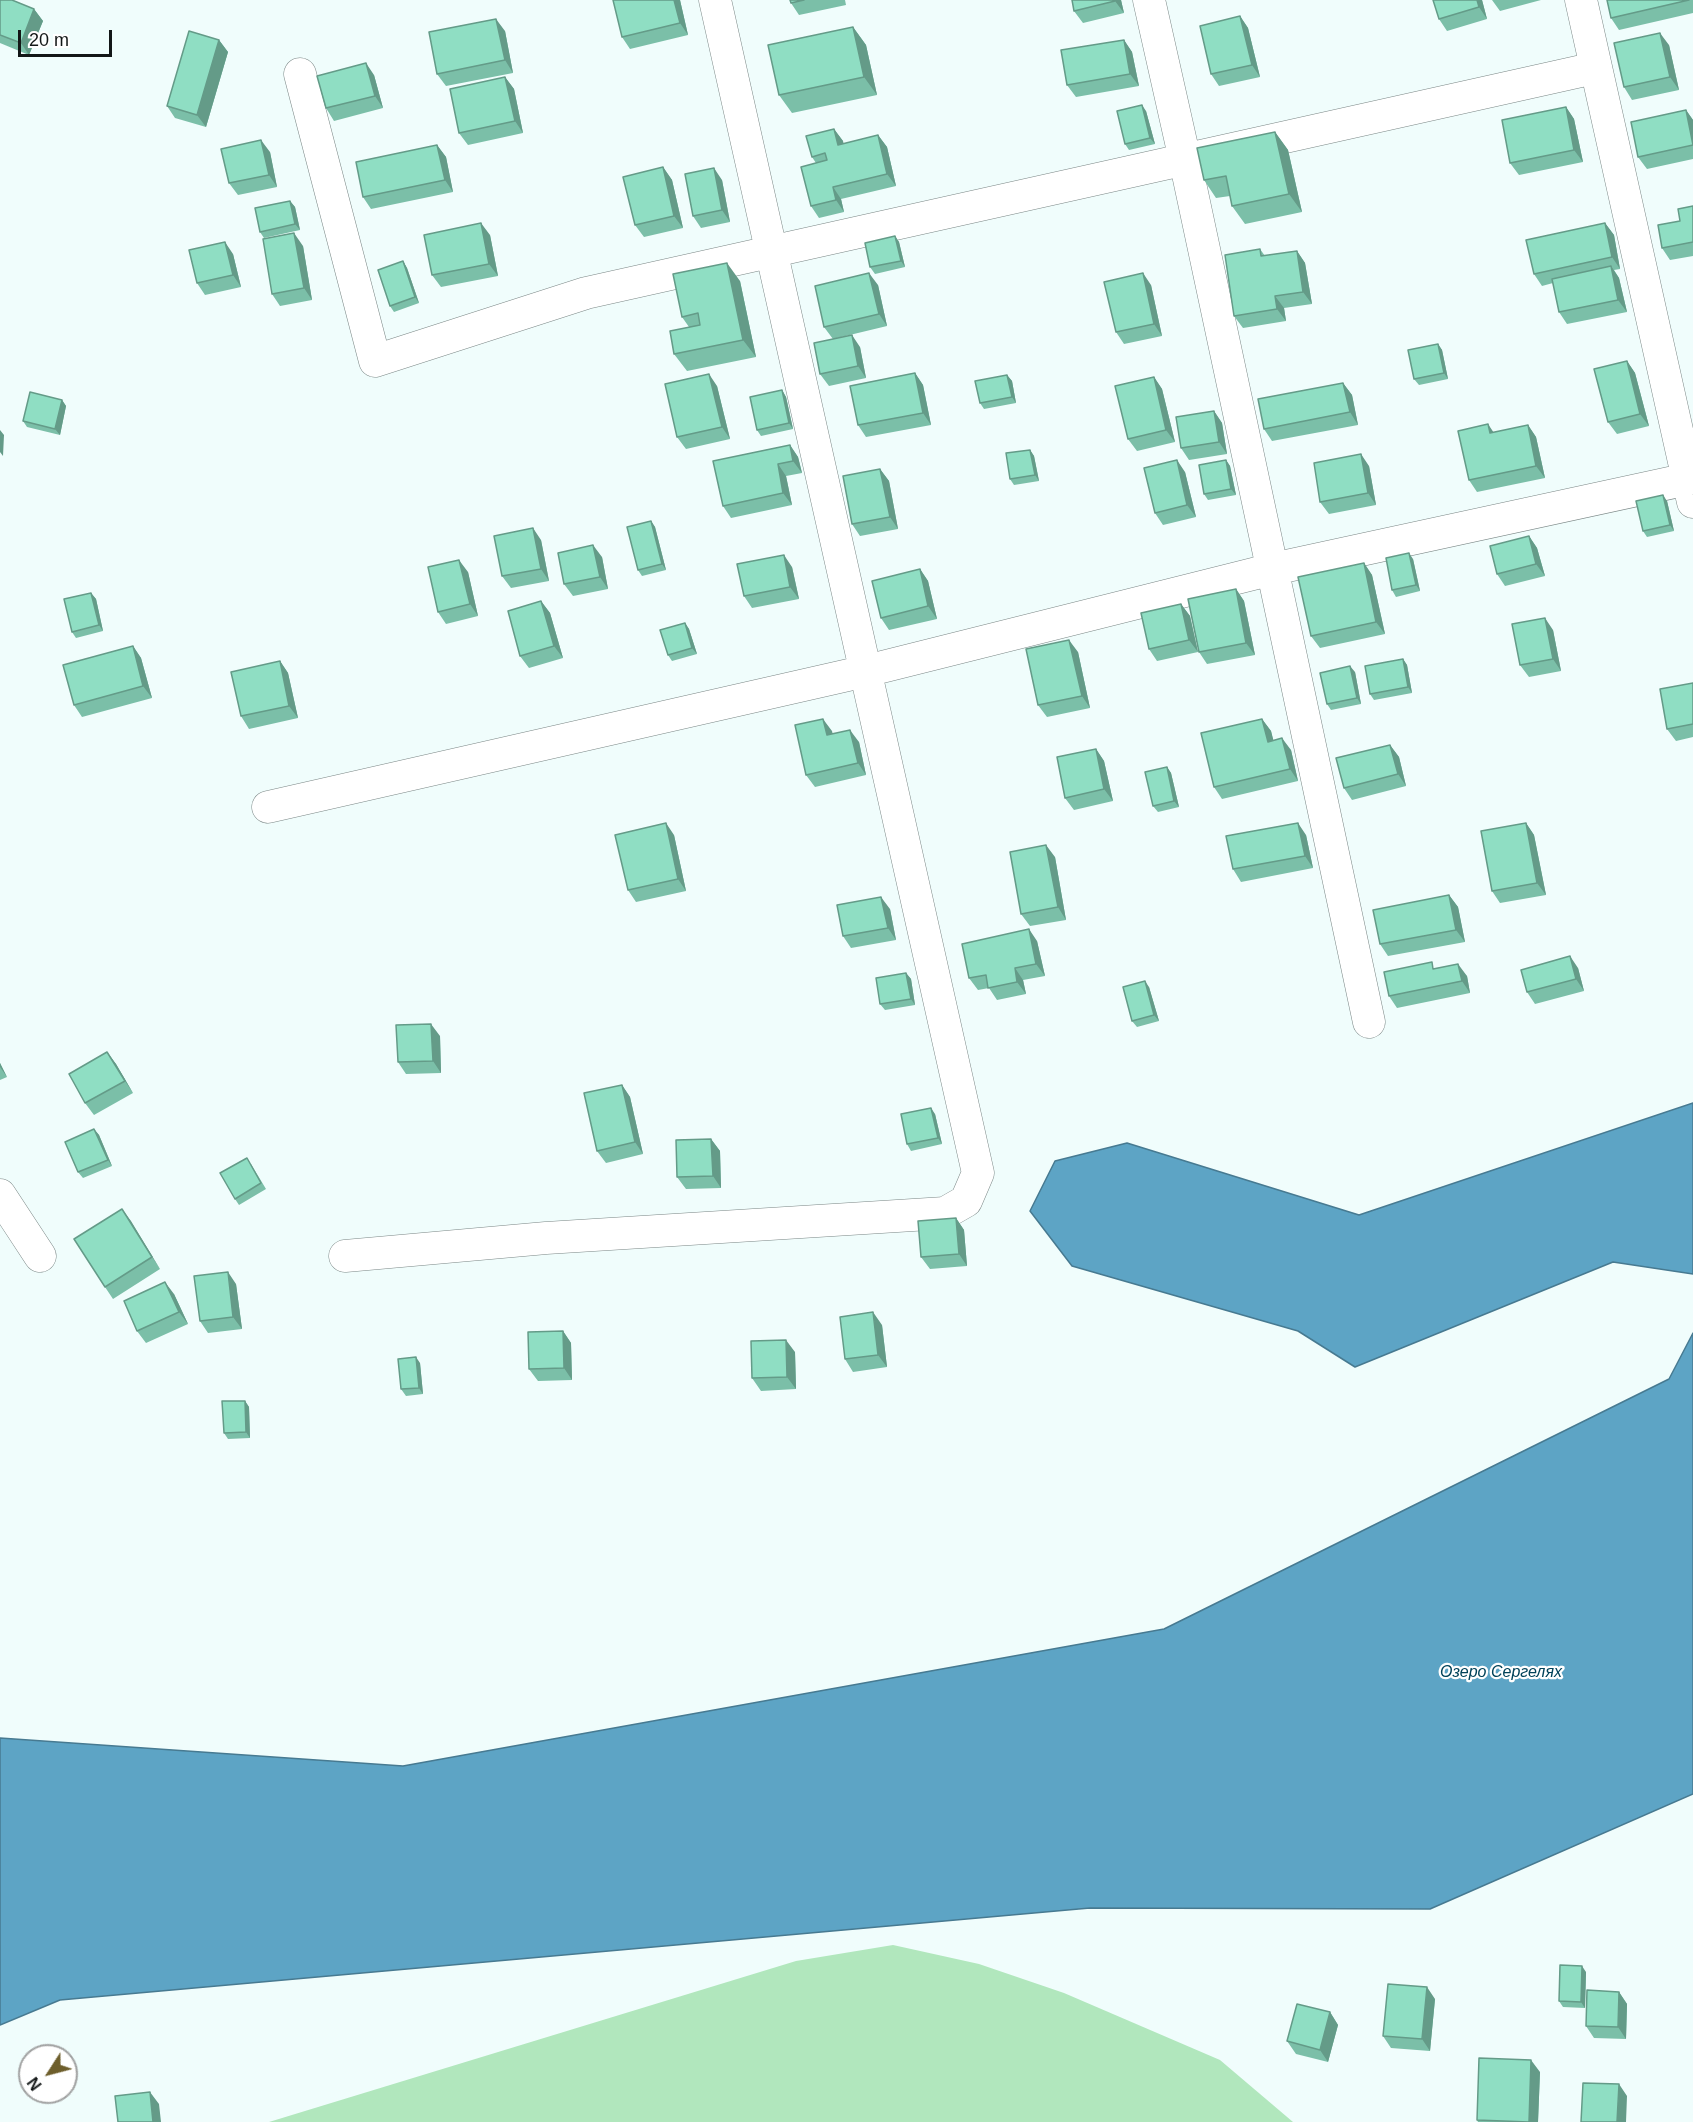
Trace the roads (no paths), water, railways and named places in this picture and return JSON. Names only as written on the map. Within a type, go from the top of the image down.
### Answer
[{"type":"street","points":[[345,1256],[546,1238],[945,1214],[966,1201],[978,1173],[715,0]]},
{"type":"street","points":[[1149,0],[1369,1022]]},
{"type":"street","points":[[268,807],[866,671],[1273,569],[1691,486],[1581,0]]},
{"type":"street","points":[[300,74],[375,361],[586,293],[1595,68]]},
{"type":"street","points":[[0,1196],[40,1256]]},
{"type":"water","points":[[1693,1103],[1693,1274],[1613,1262],[1355,1367],[1298,1331],[1072,1266],[1030,1211],[1055,1161],[1127,1143],[1359,1215]]},
{"type":"water","name":"Озеро Сергелях","points":[[1693,1333],[1693,1794],[1430,1909],[1090,1908],[60,2000],[0,2025],[0,1738],[403,1766],[1164,1629],[1669,1379]]}]
